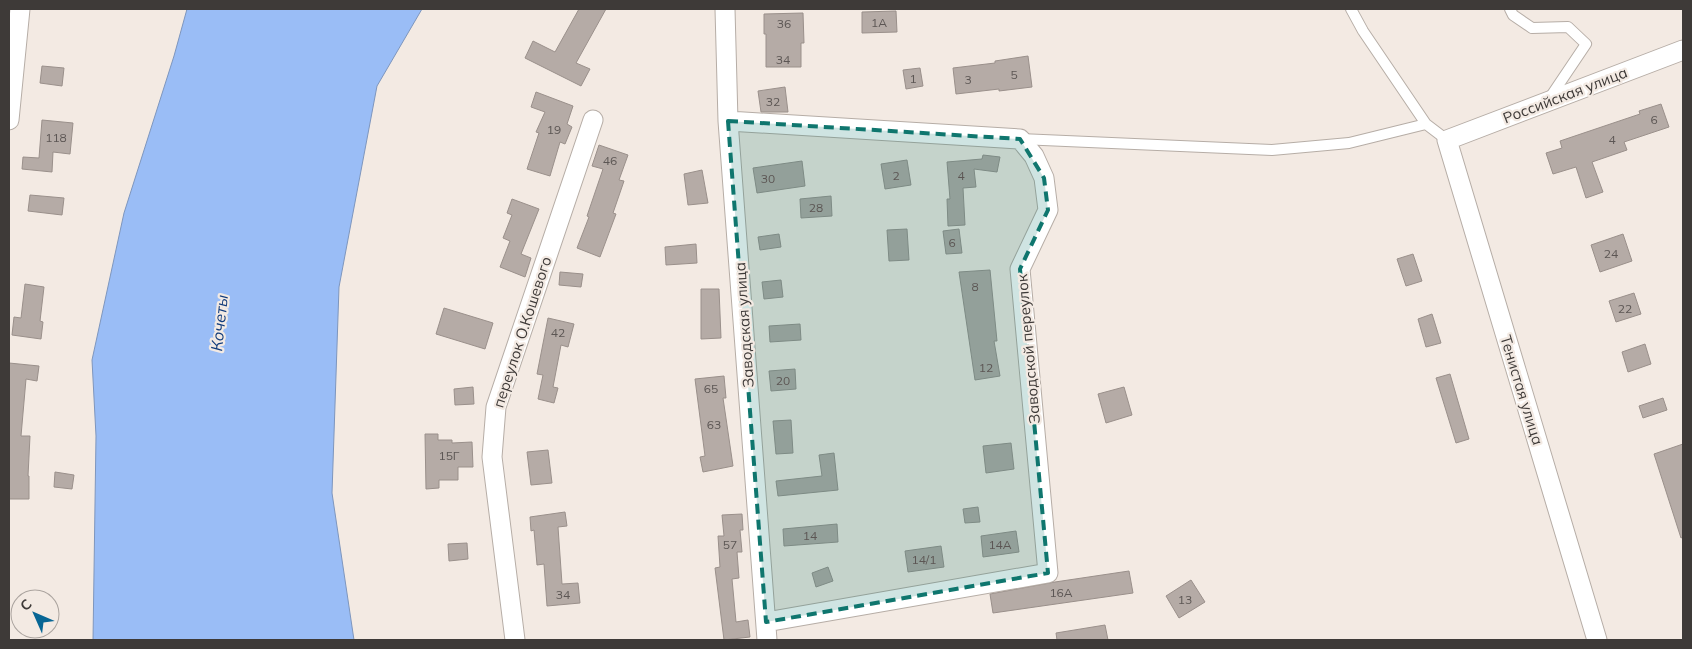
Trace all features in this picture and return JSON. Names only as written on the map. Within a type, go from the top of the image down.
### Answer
[{"type":"street","points":[[9,120],[20,9]]},
{"type":"street","name":"Заводская улица","points":[[725,9],[728,121],[767,631]]},
{"type":"street","name":"Российская улица","points":[[1447,140],[1683,50]]},
{"type":"street","name":"переулок О.Кошевого","points":[[515,640],[492,457],[496,407],[593,120]]},
{"type":"street","points":[[728,121],[1020,139]]},
{"type":"street","name":"Заводской переулок","points":[[767,631],[1048,573],[1020,269],[1048,210],[1044,178],[1034,156],[1020,139]]},
{"type":"street","name":"Тенистая улица","points":[[1447,140],[1596,640]]},
{"type":"lane","points":[[1352,9],[1363,31],[1426,124],[1447,140]]},
{"type":"lane","points":[[1510,9],[1513,15],[1532,28],[1568,27],[1586,44],[1547,102]]},
{"type":"lane","points":[[1020,139],[1272,150],[1349,143],[1426,124]]},
{"type":"highlighted area","points":[[728,121],[1020,139],[1044,178],[1048,210],[1020,269],[1048,573],[766,622]]},
{"type":"water","name":"Кочеты","points":[[187,9],[422,9],[377,86],[339,287],[332,493],[354,640],[93,640],[96,436],[92,360],[124,213]]},
{"type":"building","points":[[579,9],[606,9],[576,63],[590,69],[581,86],[525,58],[533,41],[555,52]]},
{"type":"building","points":[[896,11],[897,32],[862,33],[862,12]]},
{"type":"building","points":[[803,13],[804,43],[801,43],[801,67],[766,67],[764,14]]},
{"type":"building","points":[[1028,56],[1032,87],[956,94],[953,68],[995,63],[995,61]]},
{"type":"building","points":[[42,66],[64,68],[62,86],[40,83]]},
{"type":"building","points":[[920,68],[923,86],[906,89],[903,70]]},
{"type":"building","points":[[785,87],[788,112],[761,112],[758,91]]},
{"type":"building","points":[[536,92],[573,106],[567,124],[572,127],[565,144],[560,142],[550,176],[527,169],[539,133],[536,132],[545,112],[531,107]]},
{"type":"building","points":[[1661,104],[1669,127],[1624,142],[1627,150],[1592,162],[1603,192],[1586,198],[1576,167],[1553,174],[1546,153],[1562,148],[1560,141],[1640,114],[1639,111]]},
{"type":"building","points":[[42,120],[73,123],[70,154],[53,152],[52,172],[22,169],[23,157],[39,158]]},
{"type":"building","points":[[599,145],[628,155],[619,180],[624,181],[613,213],[616,214],[600,257],[577,248],[589,217],[587,216],[603,169],[592,166]]},
{"type":"building","points":[[983,155],[1000,157],[997,172],[974,169],[976,187],[963,188],[965,225],[948,226],[947,199],[950,199],[947,162],[982,159]]},
{"type":"building","points":[[907,160],[911,185],[885,189],[881,164]]},
{"type":"building","points":[[802,161],[805,186],[757,193],[753,168]]},
{"type":"building","points":[[702,170],[708,203],[688,205],[684,174]]},
{"type":"building","points":[[30,195],[64,198],[62,215],[28,211]]},
{"type":"building","points":[[831,196],[832,216],[801,218],[800,199]]},
{"type":"building","points":[[512,199],[539,209],[521,254],[531,258],[525,277],[500,267],[510,241],[503,238],[512,215],[507,213]]},
{"type":"building","points":[[907,229],[909,260],[889,261],[887,230]]},
{"type":"building","points":[[959,229],[962,253],[946,254],[943,231]]},
{"type":"building","points":[[779,234],[781,247],[760,250],[758,237]]},
{"type":"building","points":[[1623,234],[1632,261],[1600,272],[1591,245]]},
{"type":"building","points":[[696,244],[697,263],[666,265],[665,247]]},
{"type":"building","points":[[1413,254],[1422,281],[1406,286],[1397,259]]},
{"type":"building","points":[[990,270],[997,341],[994,341],[1000,376],[975,380],[959,272]]},
{"type":"building","points":[[560,272],[583,274],[581,287],[559,285]]},
{"type":"building","points":[[781,280],[783,297],[764,299],[762,282]]},
{"type":"building","points":[[25,284],[44,287],[40,321],[43,322],[41,339],[12,335],[14,317],[21,318]]},
{"type":"building","points":[[701,289],[719,289],[721,338],[701,339]]},
{"type":"building","points":[[1634,293],[1641,314],[1616,322],[1609,301]]},
{"type":"building","points":[[444,308],[493,323],[485,349],[436,334]]},
{"type":"building","points":[[1432,314],[1441,343],[1426,347],[1418,319]]},
{"type":"building","points":[[548,318],[574,324],[568,347],[561,345],[553,387],[558,388],[554,403],[538,399],[543,375],[537,374]]},
{"type":"building","points":[[800,324],[801,340],[770,342],[769,326]]},
{"type":"building","points":[[1645,344],[1651,364],[1628,372],[1622,352]]},
{"type":"building","points":[[9,363],[39,366],[37,381],[26,379],[21,436],[30,436],[29,499],[9,499]]},
{"type":"building","points":[[795,369],[796,389],[771,391],[769,371]]},
{"type":"building","points":[[1450,374],[1469,439],[1456,443],[1436,378]]},
{"type":"building","points":[[724,376],[726,398],[723,398],[733,466],[703,472],[700,457],[705,456],[695,379]]},
{"type":"building","points":[[473,387],[474,404],[455,405],[454,389]]},
{"type":"building","points":[[1124,387],[1132,415],[1106,423],[1098,394]]},
{"type":"building","points":[[1663,398],[1667,410],[1643,418],[1639,406]]},
{"type":"building","points":[[791,420],[793,453],[776,454],[773,421]]},
{"type":"building","points":[[425,434],[438,434],[438,440],[452,440],[452,443],[472,442],[473,467],[458,467],[458,480],[439,480],[439,488],[426,489]]},
{"type":"building","points":[[1011,443],[1014,469],[986,473],[983,446]]},
{"type":"building","points":[[1683,444],[1683,537],[1681,538],[1654,454]]},
{"type":"building","points":[[548,450],[552,483],[531,485],[527,452]]},
{"type":"building","points":[[834,453],[838,490],[778,496],[776,481],[822,476],[819,455]]},
{"type":"building","points":[[55,472],[74,475],[72,489],[54,487]]},
{"type":"building","points":[[978,507],[980,522],[965,523],[963,509]]},
{"type":"building","points":[[565,512],[567,526],[558,527],[562,584],[578,583],[580,603],[547,606],[544,564],[537,565],[534,530],[531,531],[530,517]]},
{"type":"building","points":[[742,514],[743,530],[740,530],[742,552],[737,552],[739,578],[732,579],[736,622],[748,620],[750,637],[724,640],[715,568],[720,567],[718,536],[724,536],[722,515]]},
{"type":"building","points":[[837,524],[838,542],[784,546],[783,529]]},
{"type":"building","points":[[1016,531],[1019,552],[983,557],[981,536]]},
{"type":"building","points":[[467,543],[468,559],[449,561],[448,544]]},
{"type":"building","points":[[941,546],[944,567],[908,572],[905,551]]},
{"type":"building","points":[[828,567],[833,581],[816,587],[812,573]]},
{"type":"building","points":[[1129,571],[1133,593],[993,613],[990,594]]},
{"type":"building","points":[[1191,580],[1205,602],[1179,618],[1166,596]]},
{"type":"building","points":[[1105,625],[1108,640],[1057,640],[1056,633]]}]
